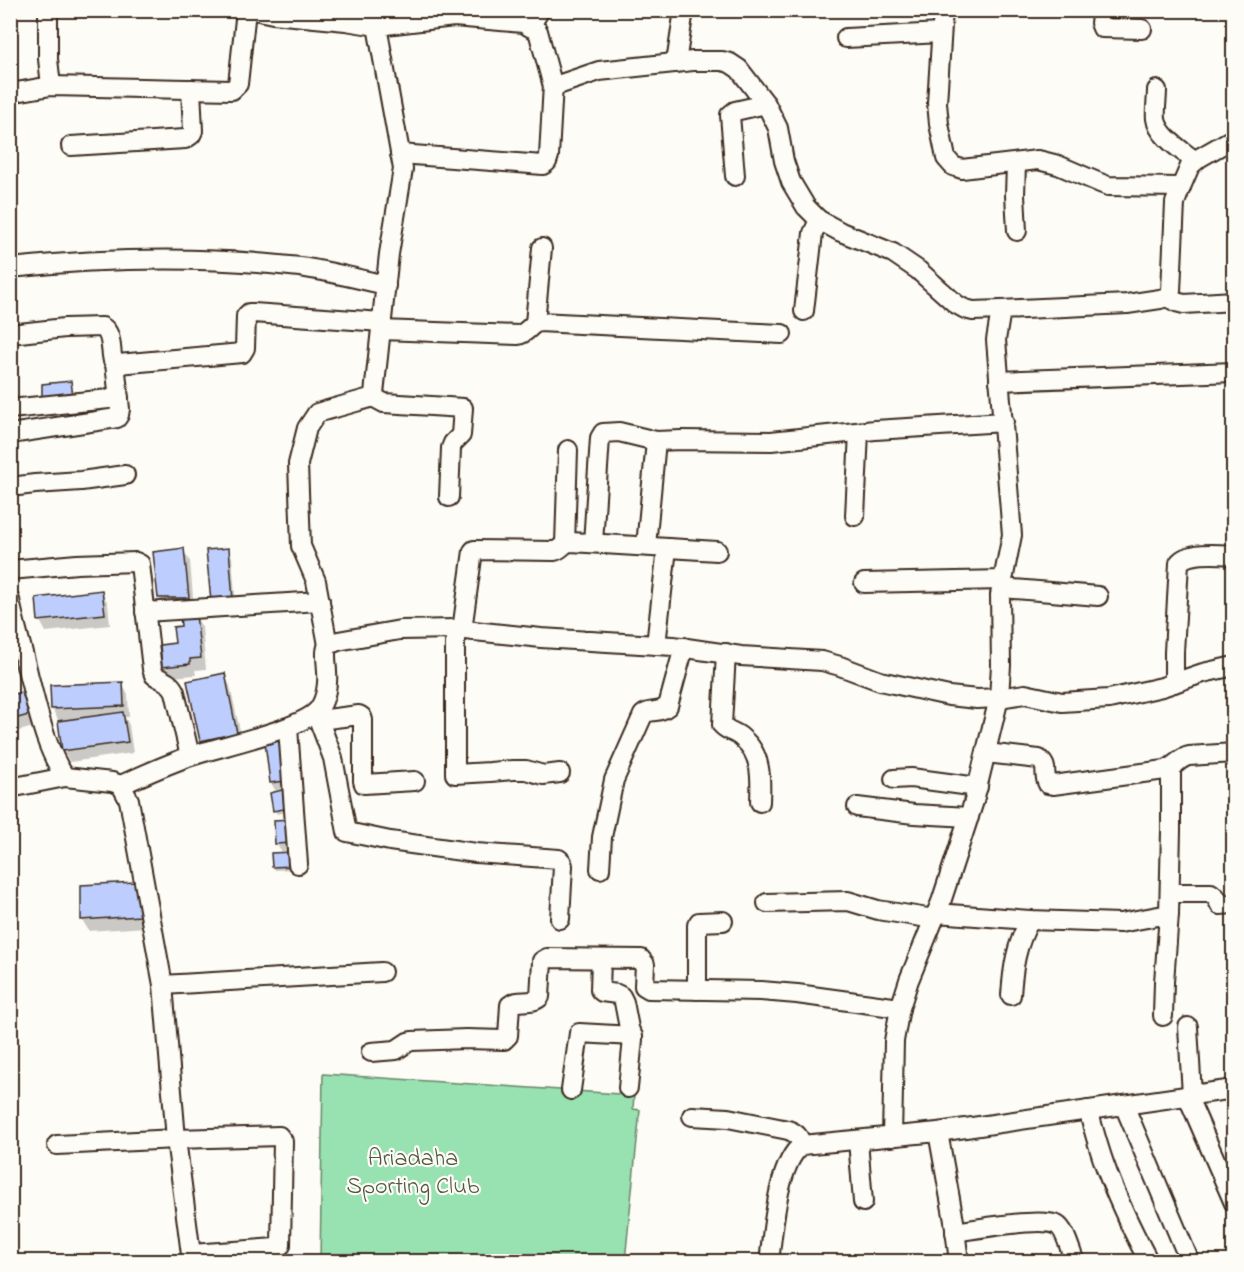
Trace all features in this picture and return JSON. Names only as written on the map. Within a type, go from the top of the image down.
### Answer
[{"type":"street","points":[[48,10],[48,59],[51,86]]},
{"type":"street","points":[[10,93],[51,86],[232,90],[238,84],[246,10]]},
{"type":"street","points":[[254,10],[273,15],[377,26],[454,17],[523,23],[538,31],[553,84],[547,162],[543,165],[400,154]]},
{"type":"street","points":[[530,27],[540,10]]},
{"type":"street","points":[[676,63],[684,10]]},
{"type":"street","points":[[943,10],[937,103],[939,124],[948,161],[952,166],[962,169],[1038,160],[1050,162],[1108,186],[1180,187]]},
{"type":"street","points":[[1102,10],[1100,23],[1102,28],[1142,29]]},
{"type":"street","points":[[373,397],[389,254],[403,169],[377,26]]},
{"type":"street","points":[[846,39],[941,33]]},
{"type":"street","points":[[553,84],[555,86],[599,71],[693,61],[730,63],[739,69],[766,104],[778,128],[786,169],[791,182],[806,207],[819,220],[841,232],[893,254],[918,270],[956,304],[973,311],[1127,304],[1167,297],[1171,291],[1175,203],[1180,187],[1190,166],[1195,161],[1233,138]]},
{"type":"street","points":[[71,146],[185,140],[193,131],[191,89]]},
{"type":"street","points":[[1157,90],[1156,120],[1159,128],[1163,135],[1195,161]]},
{"type":"street","points":[[735,176],[730,115],[735,111],[766,104]]},
{"type":"street","points":[[1016,164],[1017,231]]},
{"type":"street","points":[[804,311],[813,233],[819,220]]},
{"type":"street","points":[[115,363],[242,353],[245,348],[246,316],[249,313],[381,326],[523,334],[535,323],[542,248]]},
{"type":"street","points":[[10,267],[55,263],[190,259],[302,267],[386,285]]},
{"type":"street","points":[[1167,297],[1184,304],[1233,301]]},
{"type":"street","points":[[892,1137],[894,1041],[900,1008],[969,817],[999,698],[1000,595],[1012,535],[996,340],[1001,310]]},
{"type":"street","points":[[535,323],[782,334]]},
{"type":"street","points":[[10,334],[65,328],[105,328],[109,332],[119,398],[119,415],[115,419],[10,434]]},
{"type":"street","points":[[999,381],[1233,372]]},
{"type":"street","points":[[450,497],[452,446],[461,435],[462,407],[384,403],[373,397],[317,413],[306,428],[298,464],[301,546],[316,581],[328,645],[326,649],[326,688],[317,717],[333,758],[346,832],[390,841],[476,853],[559,859],[563,866],[560,919]]},
{"type":"street","points":[[10,409],[119,398]]},
{"type":"street","points":[[593,543],[603,433],[620,432],[656,441],[771,441],[859,432],[1004,422]]},
{"type":"street","points":[[855,516],[859,432]]},
{"type":"street","points":[[646,546],[656,441]]},
{"type":"street","points":[[565,544],[568,450]]},
{"type":"street","points":[[10,487],[125,475]]},
{"type":"street","points":[[560,773],[543,775],[526,770],[513,770],[455,774],[458,629],[473,551],[557,551],[571,542],[717,551]]},
{"type":"street","points":[[656,645],[667,548]]},
{"type":"street","points":[[1174,683],[1179,563],[1183,558],[1207,554],[1233,555]]},
{"type":"street","points":[[10,570],[77,564],[136,562],[140,564],[154,675],[173,686],[190,756]]},
{"type":"street","points":[[864,583],[1002,584],[1098,596]]},
{"type":"street","points":[[10,600],[48,744],[56,764],[65,777]]},
{"type":"street","points":[[146,612],[320,601]]},
{"type":"street","points":[[328,645],[338,641],[400,630],[458,629],[541,638],[684,647],[822,661],[889,684],[962,697],[999,698],[1025,694],[1062,702],[1109,699],[1233,666]]},
{"type":"street","points":[[600,869],[602,837],[614,780],[643,715],[647,712],[662,711],[668,706],[684,647]]},
{"type":"street","points":[[726,653],[722,725],[740,735],[757,759],[761,773],[760,802]]},
{"type":"street","points":[[10,788],[65,777],[121,785],[190,756],[288,728],[317,717],[358,715],[363,720],[364,784],[415,782]]},
{"type":"street","points":[[288,728],[298,864]]},
{"type":"street","points":[[986,753],[1039,759],[1046,767],[1046,781],[1053,785],[1171,768],[1182,758],[1189,756],[1233,753]]},
{"type":"street","points":[[1163,1016],[1172,831],[1171,768]]},
{"type":"street","points":[[894,779],[911,778],[978,787]]},
{"type":"street","points":[[57,1145],[176,1139],[279,1136],[283,1141],[281,1245],[276,1248],[191,1258],[176,1139],[163,985],[129,800],[121,785]]},
{"type":"street","points":[[857,807],[914,814],[969,817]]},
{"type":"street","points":[[1170,893],[1211,893],[1220,905],[1233,904]]},
{"type":"street","points":[[767,903],[848,901],[879,910],[935,916],[1120,923],[1169,914]]},
{"type":"street","points":[[1011,995],[1015,956],[1030,920]]},
{"type":"street","points":[[697,990],[697,925],[699,922],[723,921]]},
{"type":"street","points":[[371,1052],[396,1050],[412,1041],[504,1040],[508,1036],[510,1005],[514,1002],[536,1001],[540,998],[544,959],[641,959],[645,964],[644,986],[646,987],[773,992],[900,1008]]},
{"type":"street","points":[[601,959],[600,990],[621,996],[633,1036],[628,1088]]},
{"type":"street","points":[[163,985],[382,972]]},
{"type":"street","points":[[1188,1027],[1190,1095],[1233,1203]]},
{"type":"street","points":[[570,1090],[578,1034],[633,1036]]},
{"type":"street","points":[[769,1262],[779,1190],[793,1153],[802,1145],[938,1132],[1233,1089]]},
{"type":"street","points":[[1124,1105],[1190,1262]]},
{"type":"street","points":[[1088,1110],[1104,1164],[1133,1233],[1149,1262]]},
{"type":"street","points":[[692,1116],[728,1118],[788,1130],[798,1136],[802,1145]]},
{"type":"street","points":[[938,1132],[956,1232],[959,1262]]},
{"type":"street","points":[[858,1140],[863,1202]]},
{"type":"street","points":[[956,1232],[1047,1222],[1058,1225],[1062,1230],[1075,1262]]},
{"type":"green space","name":"Ariadaha Sporting Club","points":[[323,1074],[634,1095],[633,1109],[640,1110],[625,1261],[320,1262]]},
{"type":"building","points":[[71,381],[73,396],[42,400],[42,384]]},
{"type":"building","points":[[184,548],[189,598],[158,598],[153,552]]},
{"type":"building","points":[[229,548],[233,600],[211,601],[206,550]]},
{"type":"building","points":[[102,590],[105,614],[38,621],[36,598]]},
{"type":"building","points":[[196,615],[201,658],[190,659],[190,664],[162,667],[160,645],[175,643],[173,627],[181,626],[180,616]]},
{"type":"building","points":[[10,636],[17,663],[10,664]]},
{"type":"building","points":[[225,673],[237,733],[200,741],[187,681]]},
{"type":"building","points":[[123,682],[124,706],[51,709],[50,685]]},
{"type":"building","points":[[22,692],[29,715],[10,720],[10,695]]},
{"type":"building","points":[[123,712],[128,742],[62,751],[58,721]]},
{"type":"building","points":[[281,741],[285,781],[270,783],[265,742]]},
{"type":"building","points":[[286,789],[290,808],[273,811],[270,793]]},
{"type":"building","points":[[291,819],[293,843],[275,844],[274,820]]},
{"type":"building","points":[[293,852],[294,866],[272,867],[271,853]]},
{"type":"building","points":[[135,882],[140,916],[81,920],[81,885]]}]
